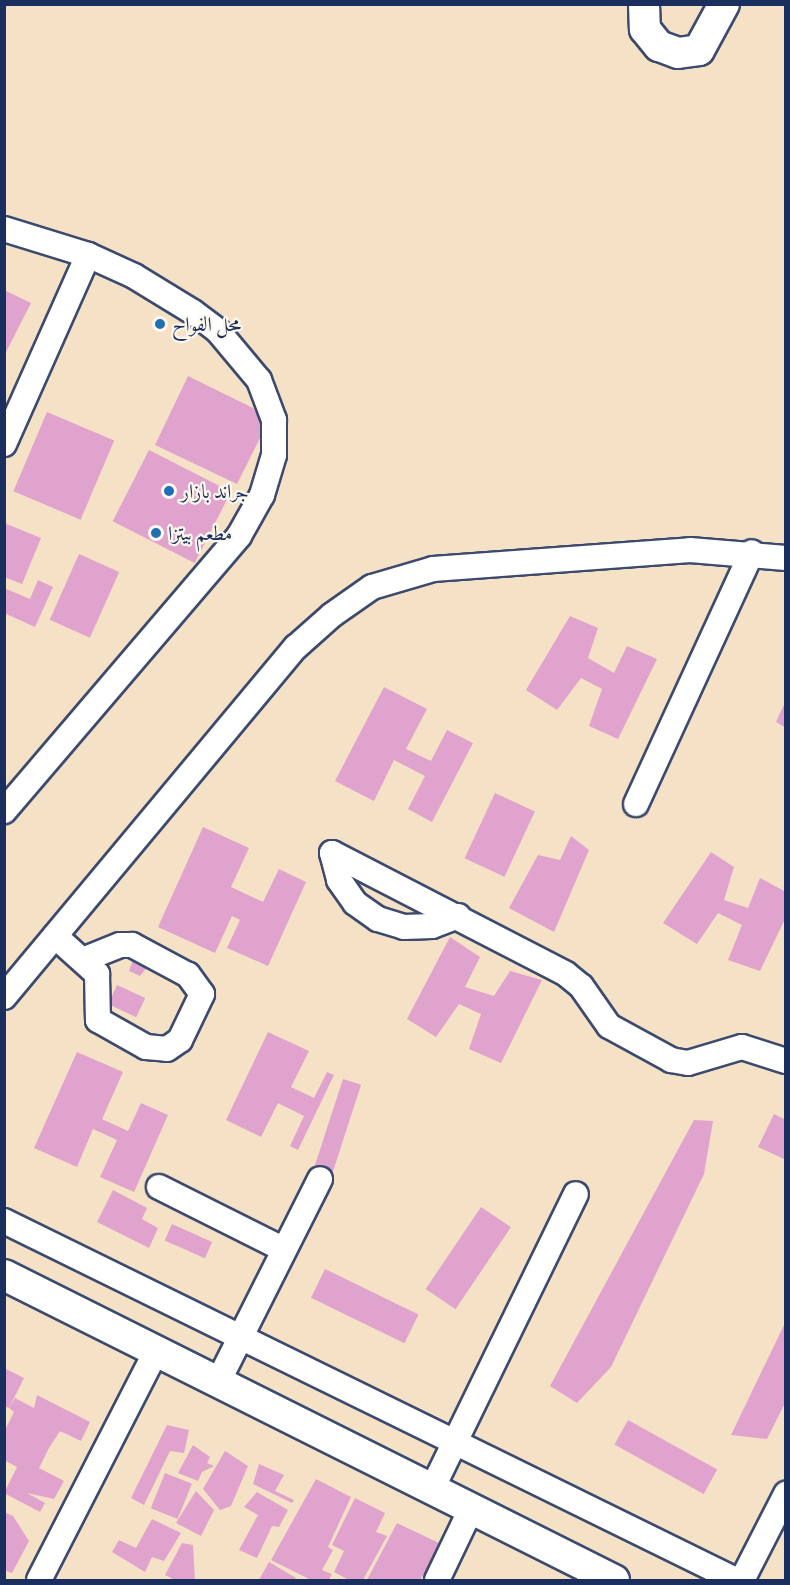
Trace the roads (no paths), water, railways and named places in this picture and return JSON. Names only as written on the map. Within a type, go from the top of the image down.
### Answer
[{"type":"main road","points":[[644,4],[645,29],[659,46],[678,53],[699,50],[724,4]]},
{"type":"main road","points":[[4,1275],[614,1581]]},
{"type":"street","points":[[4,229],[88,255],[134,276],[193,312],[225,338],[259,380],[270,403],[274,455],[262,495],[239,536],[4,811]]},
{"type":"street","points":[[4,444],[88,255]]},
{"type":"street","points":[[4,997],[296,647],[332,615],[372,587],[433,568],[690,550],[752,552],[786,558]]},
{"type":"street","points":[[636,804],[752,552]]},
{"type":"street","points":[[458,916],[432,926],[404,927],[378,919],[355,903],[339,880],[332,853],[458,916],[575,980],[609,1026],[671,1060],[688,1063],[742,1047],[786,1061]]},
{"type":"street","points":[[55,936],[97,974],[98,1020],[146,1047],[167,1049],[180,1040],[202,994],[188,975],[132,945],[120,945],[83,960]]},
{"type":"street","points":[[218,1382],[239,1336],[320,1179]]},
{"type":"street","points":[[159,1187],[283,1250]]},
{"type":"street","points":[[432,1489],[576,1194]]},
{"type":"street","points":[[4,1221],[455,1440],[736,1581]]},
{"type":"street","points":[[40,1580],[156,1351]]},
{"type":"street","points":[[742,1581],[786,1494]]},
{"type":"street","points":[[436,1581],[471,1509]]},
{"type":"place","name":"محل الفواح","points":[[160,324]]},
{"type":"place","name":"جراند بازار","points":[[169,491]]},
{"type":"place","name":"مطعم بيتزا","points":[[156,533]]}]
